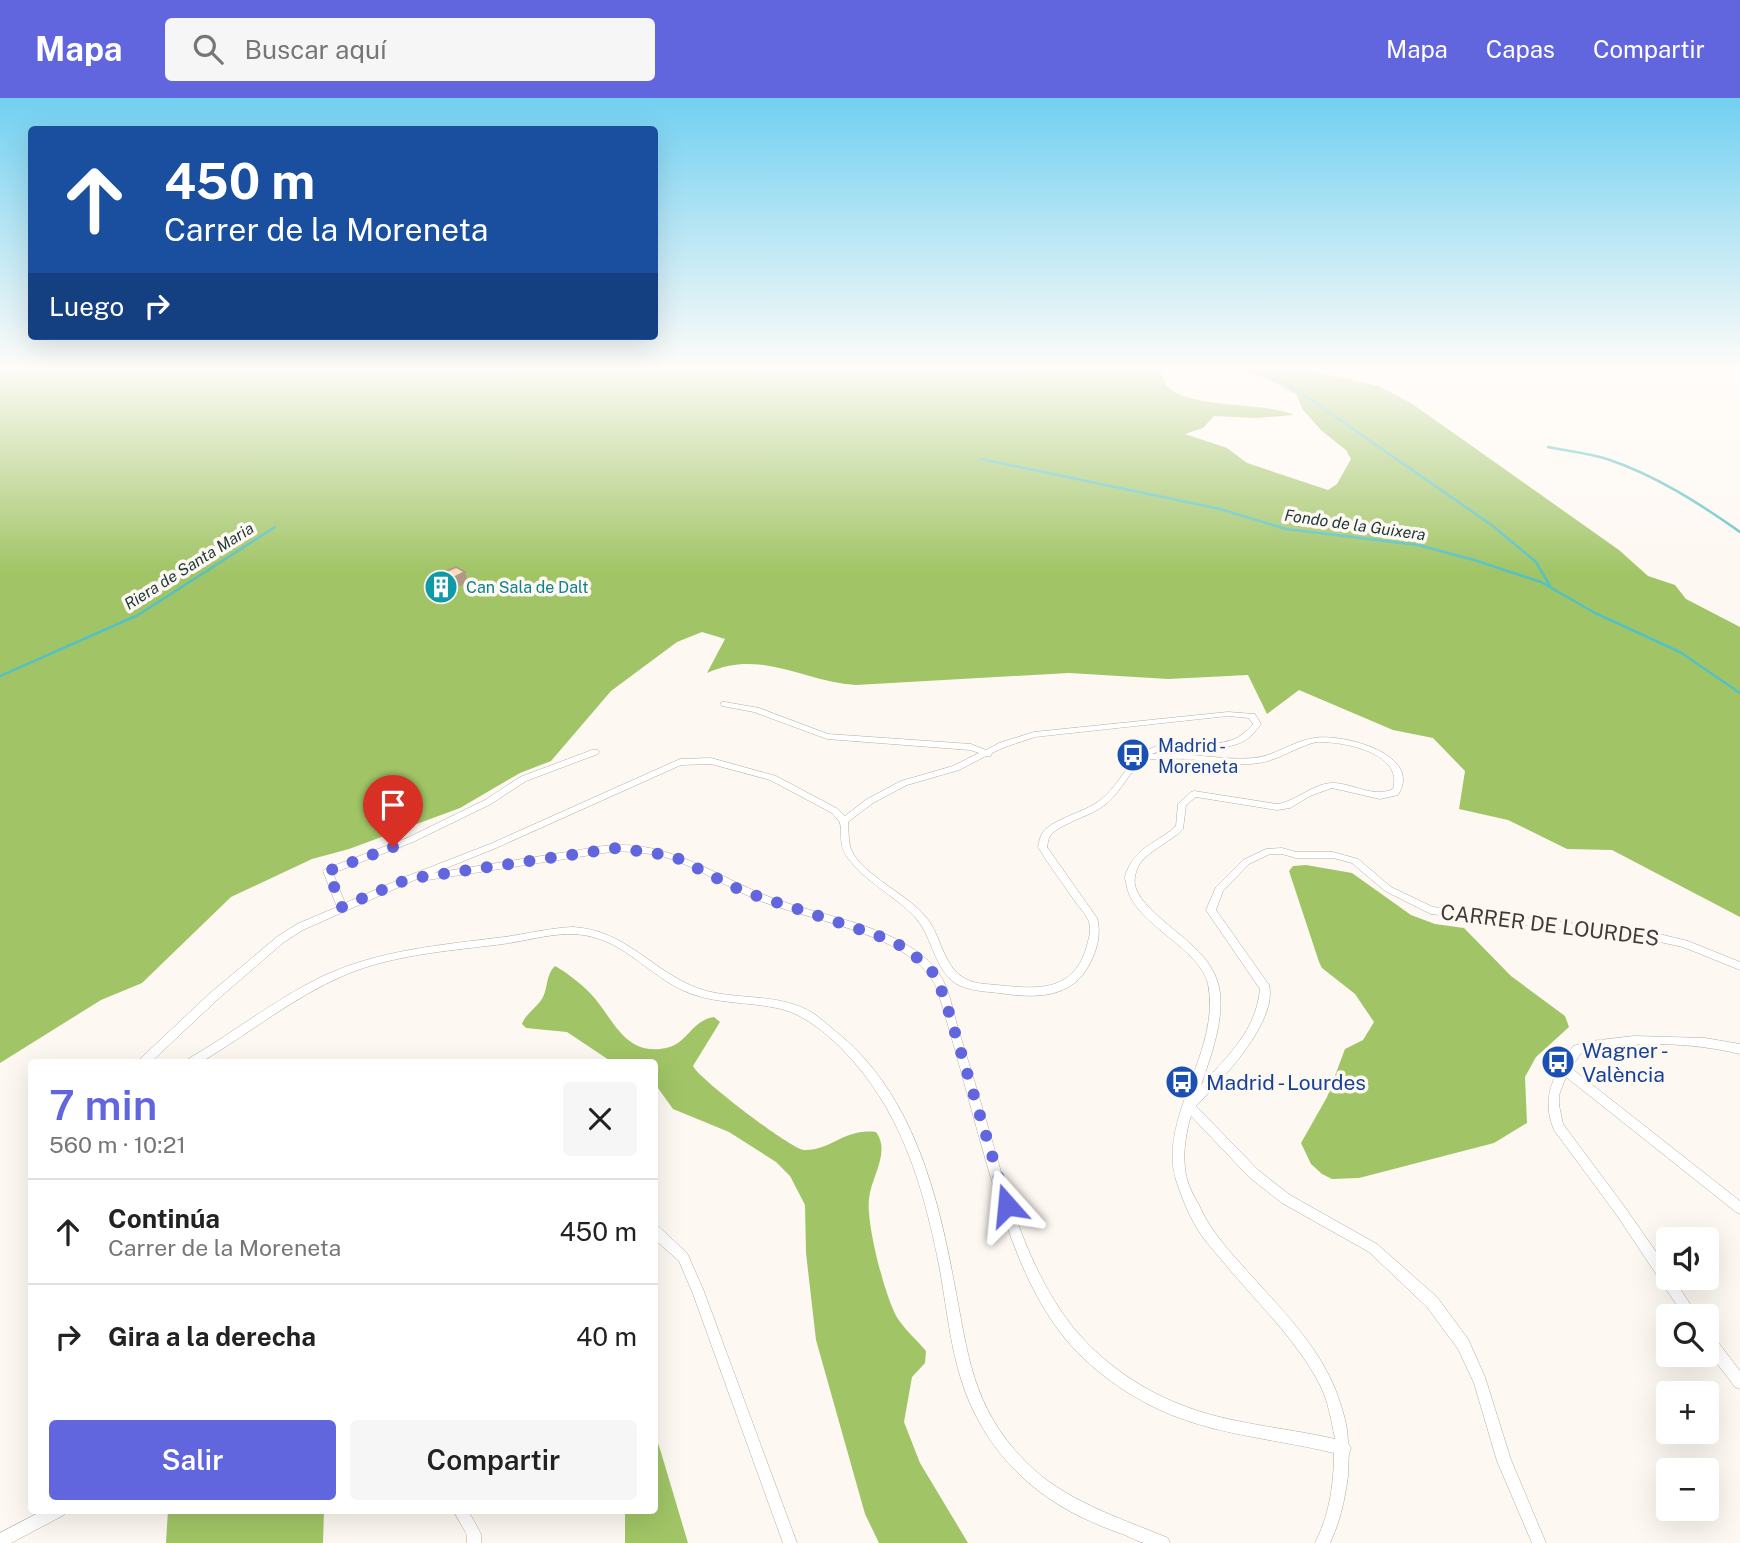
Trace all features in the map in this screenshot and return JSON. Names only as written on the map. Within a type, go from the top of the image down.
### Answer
[{"type":"street","points":[[725,704],[756,710],[827,736],[971,747],[988,754]]},
{"type":"street","points":[[148,1059],[213,997],[281,939],[342,907],[493,846],[680,762],[711,761],[773,778],[835,811],[844,821],[844,845],[849,855],[905,902],[925,924],[954,976],[975,986],[1036,992],[1057,990],[1075,979],[1093,945],[1094,920],[1042,847],[1043,839],[1051,830],[1104,801],[1139,758],[1168,746],[1220,745],[1244,740],[1257,724],[1256,719],[1244,714],[1228,714],[1034,735],[1002,745],[956,768],[904,782],[844,821]]},
{"type":"street","points":[[1139,758],[1180,755],[1259,761],[1274,757],[1304,742],[1334,740],[1380,755],[1390,761],[1399,775],[1399,788],[1395,793],[1380,796],[1332,785],[1307,793],[1287,806],[1277,807],[1194,794],[1182,804],[1180,827],[1135,863],[1129,880],[1137,900],[1146,912],[1202,958],[1213,982],[1212,1030],[1180,1127],[1179,1170],[1202,1225],[1306,1347],[1332,1391],[1343,1448],[1338,1489],[1322,1543]]},
{"type":"street","points":[[342,907],[328,871],[410,840],[488,802],[523,779],[595,752]]},
{"type":"street","points":[[408,879],[617,848],[648,850],[673,856],[742,891],[874,934],[904,947],[931,969],[939,982],[1007,1205],[1034,1277],[1063,1330],[1094,1359],[1161,1402],[1202,1419],[1286,1433],[1343,1448]]},
{"type":"street","name":"CARRER DE LOURDES","points":[[1189,1106],[1259,1020],[1265,1004],[1265,988],[1211,910],[1219,889],[1246,862],[1269,851],[1333,855],[1355,861],[1388,889],[1431,910],[1655,937],[1685,944],[1740,966]]},
{"type":"street","points":[[197,1059],[305,991],[362,965],[429,950],[574,930],[605,937],[689,989],[783,1003],[810,1017],[847,1047],[870,1069],[893,1105],[916,1154],[932,1198],[964,1375],[983,1418],[1005,1450],[1044,1486],[1081,1512],[1163,1543]]},
{"type":"street","points":[[939,982],[954,976]]},
{"type":"street","points":[[1684,1304],[1620,1210],[1558,1126],[1551,1110],[1551,1098],[1577,1049],[1595,1042],[1705,1043],[1740,1049]]},
{"type":"street","points":[[1565,1070],[1740,1209]]},
{"type":"street","points":[[1189,1106],[1254,1174],[1286,1199],[1373,1248],[1432,1302],[1463,1344],[1480,1382],[1504,1461],[1539,1543]]},
{"type":"street","points":[[658,1234],[683,1257],[699,1293],[790,1543]]},
{"type":"street","points":[[1719,1355],[1740,1382]]},
{"type":"street","points":[[0,1541],[51,1514]]},
{"type":"street","points":[[462,1514],[474,1534],[474,1543]]},
{"type":"green space","points":[[0,437],[1195,437],[1227,448],[1247,463],[1328,490],[1337,484],[1351,459],[1346,450],[1330,437],[1460,437],[1619,550],[1648,576],[1675,585],[1686,599],[1740,627],[1740,917],[1612,850],[1567,849],[1508,820],[1459,809],[1465,771],[1433,738],[1393,730],[1299,690],[1267,714],[1248,675],[1168,679],[1069,673],[856,685],[763,665],[726,666],[707,673],[725,639],[702,632],[677,642],[611,691],[551,761],[520,773],[460,808],[349,849],[312,859],[231,897],[142,983],[101,1000],[0,1063]]},
{"type":"green space","points":[[1306,865],[1352,873],[1411,915],[1435,924],[1464,928],[1511,976],[1565,1016],[1569,1027],[1536,1057],[1525,1077],[1527,1123],[1494,1143],[1359,1178],[1332,1179],[1311,1164],[1301,1143],[1327,1097],[1345,1049],[1363,1040],[1374,1022],[1355,994],[1322,968],[1319,962],[1289,871],[1293,866]]},
{"type":"green space","points":[[555,966],[568,974],[597,1002],[620,1032],[639,1046],[651,1049],[673,1046],[700,1023],[714,1017],[720,1022],[693,1066],[727,1098],[796,1147],[814,1149],[855,1133],[876,1132],[882,1148],[870,1191],[869,1210],[877,1260],[898,1319],[926,1351],[925,1363],[912,1377],[904,1422],[920,1463],[968,1543],[879,1543],[865,1514],[816,1340],[806,1253],[805,1205],[790,1176],[776,1162],[729,1132],[673,1109],[658,1088],[658,1059],[608,1059],[567,1032],[526,1028],[522,1024],[543,997],[550,973]]},
{"type":"green space","points":[[658,1443],[688,1543],[625,1543],[625,1514],[658,1514]]},
{"type":"green space","points":[[168,1514],[324,1514],[323,1543],[166,1543]]},
{"type":"building","points":[[456,567],[465,572],[440,585],[430,578]]},
{"type":"waterway","points":[[1365,437],[1493,526],[1536,562],[1550,586]]},
{"type":"waterway","points":[[1548,447],[1600,457],[1642,473],[1693,500],[1740,532]]},
{"type":"waterway","name":"Fondo de la Guixera","points":[[981,459],[1220,509],[1286,529],[1418,545],[1474,560],[1541,582],[1595,613],[1680,652],[1740,693]]},
{"type":"waterway","name":"Riera de Santa Maria","points":[[0,676],[138,615],[275,527]]},
{"type":"place","name":"Can Sala de Dalt","points":[[441,587]]},
{"type":"place","name":"Madrid - Moreneta","points":[[1133,755]]},
{"type":"place","name":"Wagner - València","points":[[1558,1062]]},
{"type":"place","name":"Madrid - Lourdes","points":[[1182,1082]]},
{"type":"route","points":[[393,847],[328,871],[342,907],[408,879],[617,848],[648,850],[673,856],[742,891],[874,934],[904,947],[931,969],[937,978],[969,1074],[1007,1205]]}]
